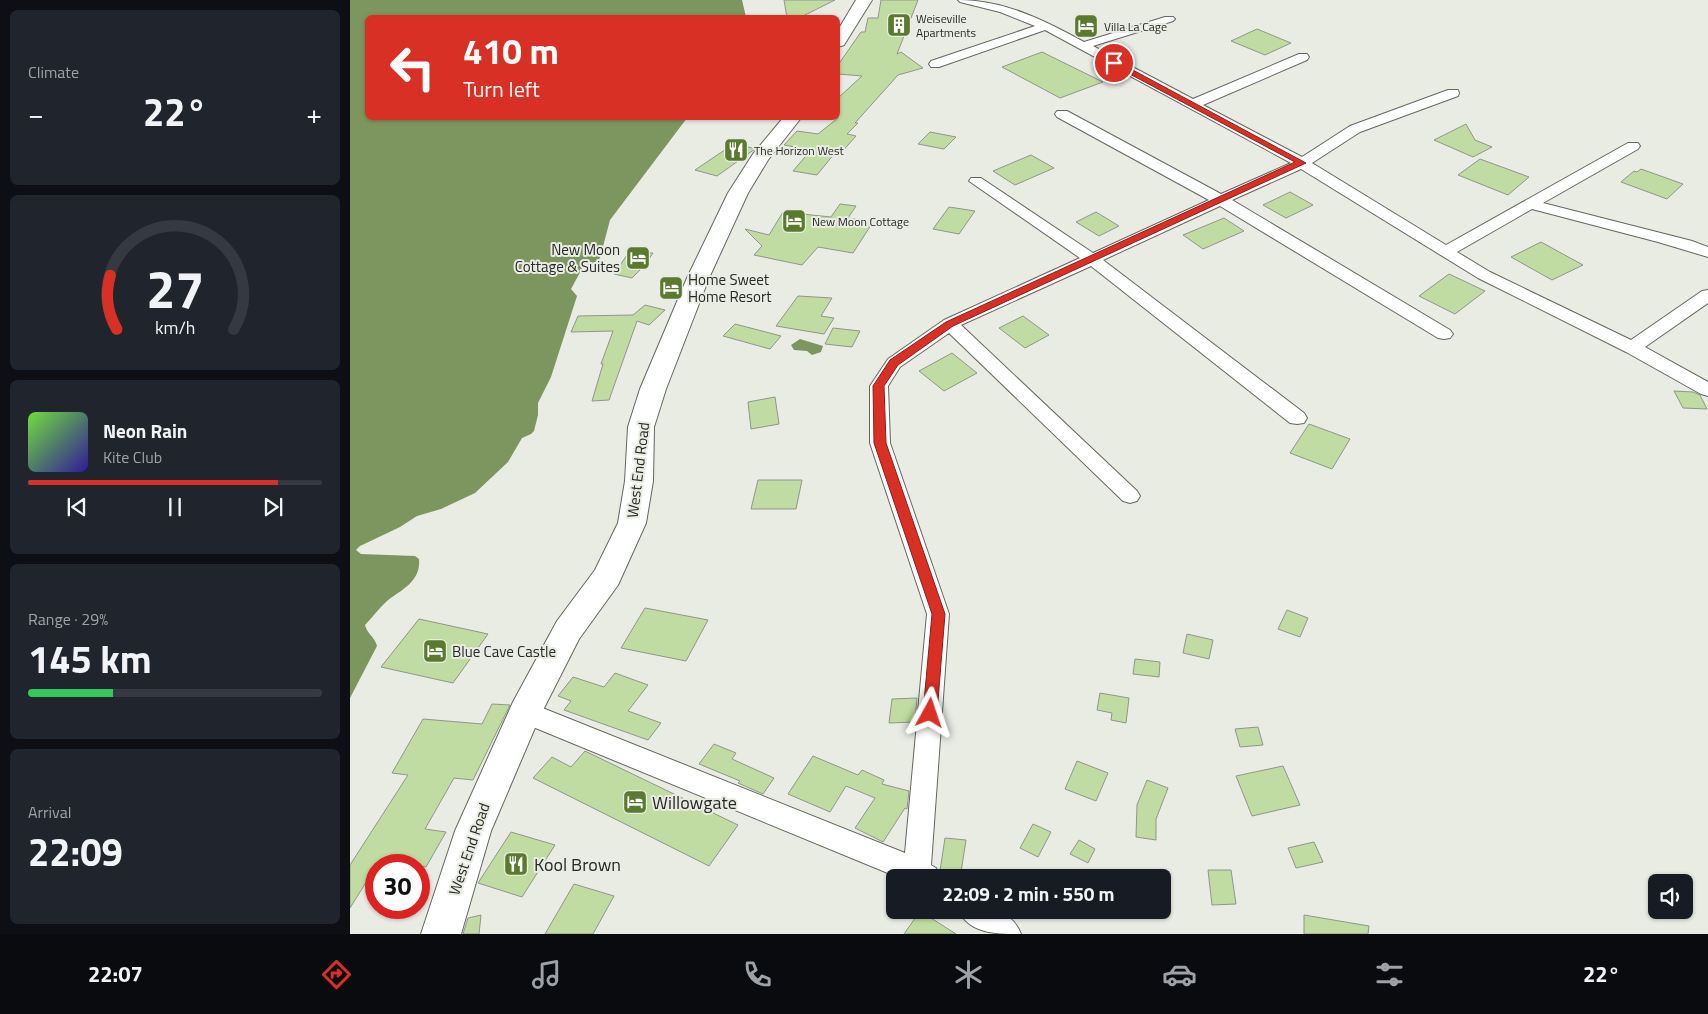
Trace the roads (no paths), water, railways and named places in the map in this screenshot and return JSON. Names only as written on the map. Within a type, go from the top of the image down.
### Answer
[{"type":"main road","points":[[840,39],[864,0]]},
{"type":"main road","name":"West End Road","points":[[441,934],[473,831],[525,712],[568,630],[607,577],[632,523],[639,481],[641,427],[653,389],[698,278],[738,193],[760,158],[790,120]]},
{"type":"street","points":[[964,0],[1004,9],[1046,26],[1302,163],[1484,275],[1632,348],[1708,390]]},
{"type":"street","points":[[1082,46],[1169,19]]},
{"type":"street","points":[[935,64],[1046,26]]},
{"type":"street","points":[[1193,104],[1303,57]]},
{"type":"street","points":[[921,869],[938,614],[880,443],[879,386],[894,363],[950,324],[1302,163],[1354,129],[1453,93]]},
{"type":"street","points":[[1062,114],[1221,200],[1444,334]]},
{"type":"street","points":[[1447,251],[1634,146]]},
{"type":"street","points":[[976,181],[1092,258],[1297,418]]},
{"type":"street","points":[[1531,204],[1586,221],[1610,225],[1708,252]]},
{"type":"street","points":[[1632,348],[1708,295]]},
{"type":"street","points":[[950,324],[1130,496]]},
{"type":"street","points":[[525,712],[909,869]]},
{"type":"street","points":[[985,919],[1007,934]]},
{"type":"place","name":"Weiseville Apartments","points":[[899,25]]},
{"type":"place","name":"Villa La Cage","points":[[1086,26]]},
{"type":"place","name":"The Horizon West","points":[[736,150]]},
{"type":"place","name":"New Moon Cottage","points":[[794,221]]},
{"type":"place","name":"New Moon Cottage & Suites","points":[[638,258]]},
{"type":"place","name":"Home Sweet Home Resort","points":[[671,288]]},
{"type":"place","name":"Blue Cave Castle","points":[[435,651]]},
{"type":"place","name":"Willowgate","points":[[635,802]]},
{"type":"place","name":"Kool Brown","points":[[516,864]]}]
